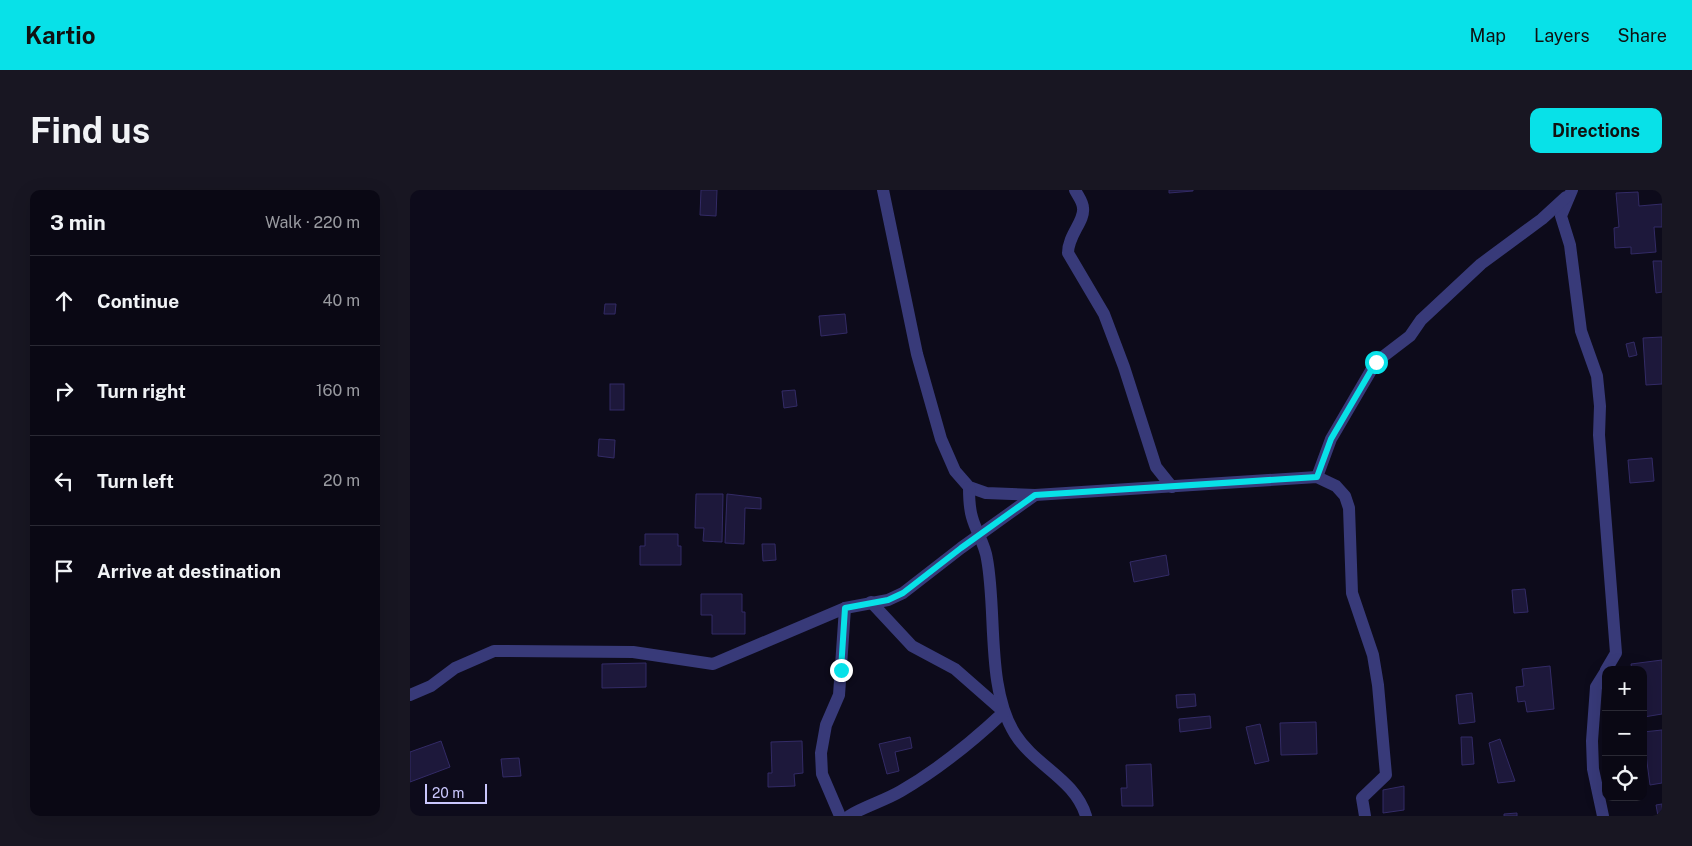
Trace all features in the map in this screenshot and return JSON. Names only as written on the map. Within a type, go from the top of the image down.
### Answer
[{"type":"street","points":[[882,190],[916,354],[940,439],[954,471],[969,487],[986,492],[1035,495],[1317,477],[1336,486],[1345,496],[1349,508],[1352,593],[1373,655],[1378,685],[1386,775],[1362,798],[1365,816]]},
{"type":"street","points":[[1075,190],[1084,207],[1083,215],[1068,242],[1068,253],[1104,314],[1124,367],[1156,467],[1172,487]]},
{"type":"street","points":[[1317,477],[1331,439],[1376,362],[1410,336],[1421,320],[1481,264],[1542,220],[1573,190]]},
{"type":"street","points":[[1573,190],[1561,216],[1570,245],[1581,331],[1597,376],[1600,406],[1599,435],[1616,653],[1608,666]]},
{"type":"street","points":[[969,487],[972,517],[988,561],[994,621],[996,674],[1004,712],[1014,733],[1025,749],[1074,791],[1086,816]]},
{"type":"street","points":[[410,695],[431,686],[455,668],[494,651],[634,652],[713,664],[845,608],[888,600],[903,593],[1035,495]]},
{"type":"street","points":[[871,602],[912,646],[955,669],[1004,712]]},
{"type":"street","points":[[840,816],[822,774],[821,753],[826,725],[839,695],[845,608]]},
{"type":"street","points":[[1602,677],[1596,687],[1592,741],[1594,769],[1603,816]]},
{"type":"street","points":[[849,816],[900,792],[940,767],[973,742],[1004,712]]},
{"type":"building","points":[[701,190],[717,190],[716,216],[700,215]]},
{"type":"building","points":[[1169,190],[1193,190],[1193,191],[1169,193]]},
{"type":"building","points":[[1638,192],[1639,206],[1662,204],[1662,227],[1654,227],[1656,252],[1631,254],[1631,247],[1615,248],[1614,228],[1619,227],[1616,193]]},
{"type":"building","points":[[1653,261],[1662,261],[1662,292],[1656,293]]},
{"type":"building","points":[[605,304],[616,304],[615,314],[604,314]]},
{"type":"building","points":[[845,314],[847,333],[821,336],[819,316]]},
{"type":"building","points":[[1662,337],[1662,384],[1646,385],[1643,338]]},
{"type":"building","points":[[1634,342],[1637,355],[1629,357],[1626,344]]},
{"type":"building","points":[[610,384],[624,384],[624,410],[610,410]]},
{"type":"building","points":[[795,390],[797,406],[784,408],[782,391]]},
{"type":"building","points":[[599,439],[615,440],[614,458],[598,456]]},
{"type":"building","points":[[1652,458],[1654,481],[1630,483],[1628,460]]},
{"type":"building","points":[[696,494],[723,494],[722,542],[703,541],[704,528],[695,528]]},
{"type":"building","points":[[727,494],[761,498],[761,509],[745,508],[744,544],[725,543]]},
{"type":"building","points":[[645,534],[678,534],[678,546],[681,546],[681,565],[640,565],[640,546],[645,546]]},
{"type":"building","points":[[762,544],[775,544],[776,560],[763,561]]},
{"type":"building","points":[[1166,555],[1169,575],[1134,582],[1130,562]]},
{"type":"building","points":[[1525,589],[1528,612],[1514,613],[1512,590]]},
{"type":"building","points":[[701,594],[742,594],[742,612],[745,612],[745,634],[712,634],[712,615],[701,615]]},
{"type":"building","points":[[1662,660],[1662,714],[1647,716],[1647,666],[1631,666],[1631,664]]},
{"type":"building","points":[[646,663],[646,687],[602,688],[602,664]]},
{"type":"building","points":[[1550,666],[1554,709],[1527,712],[1525,701],[1518,702],[1516,687],[1524,686],[1522,669]]},
{"type":"building","points":[[1472,693],[1475,722],[1459,724],[1456,695]]},
{"type":"building","points":[[1195,694],[1196,706],[1177,708],[1176,695]]},
{"type":"building","points":[[1210,716],[1211,728],[1180,732],[1179,719]]},
{"type":"building","points":[[1316,722],[1317,754],[1281,755],[1280,723]]},
{"type":"building","points":[[1260,724],[1269,761],[1255,764],[1246,727]]},
{"type":"building","points":[[1662,730],[1662,783],[1650,785],[1647,762],[1647,732]]},
{"type":"building","points":[[910,737],[912,748],[895,752],[899,771],[887,774],[879,744]]},
{"type":"building","points":[[1461,737],[1472,737],[1474,764],[1462,765]]},
{"type":"building","points":[[1500,739],[1515,781],[1498,783],[1489,743]]},
{"type":"building","points":[[441,741],[450,767],[410,782],[410,752]]},
{"type":"building","points":[[802,741],[803,773],[794,774],[795,786],[768,787],[768,773],[772,773],[771,742]]},
{"type":"building","points":[[519,758],[521,776],[503,777],[501,759]]},
{"type":"building","points":[[1151,764],[1153,806],[1122,806],[1121,788],[1127,788],[1126,765]]},
{"type":"building","points":[[1404,786],[1404,810],[1383,813],[1383,790]]},
{"type":"building","points":[[1662,804],[1662,816],[1658,816],[1656,805]]},
{"type":"building","points":[[1517,813],[1517,816],[1504,816],[1504,814]]},
{"type":"route","points":[[841,670],[845,608],[888,600],[903,593],[916,585],[961,548],[1035,495],[1317,477],[1331,439],[1376,362]]}]
